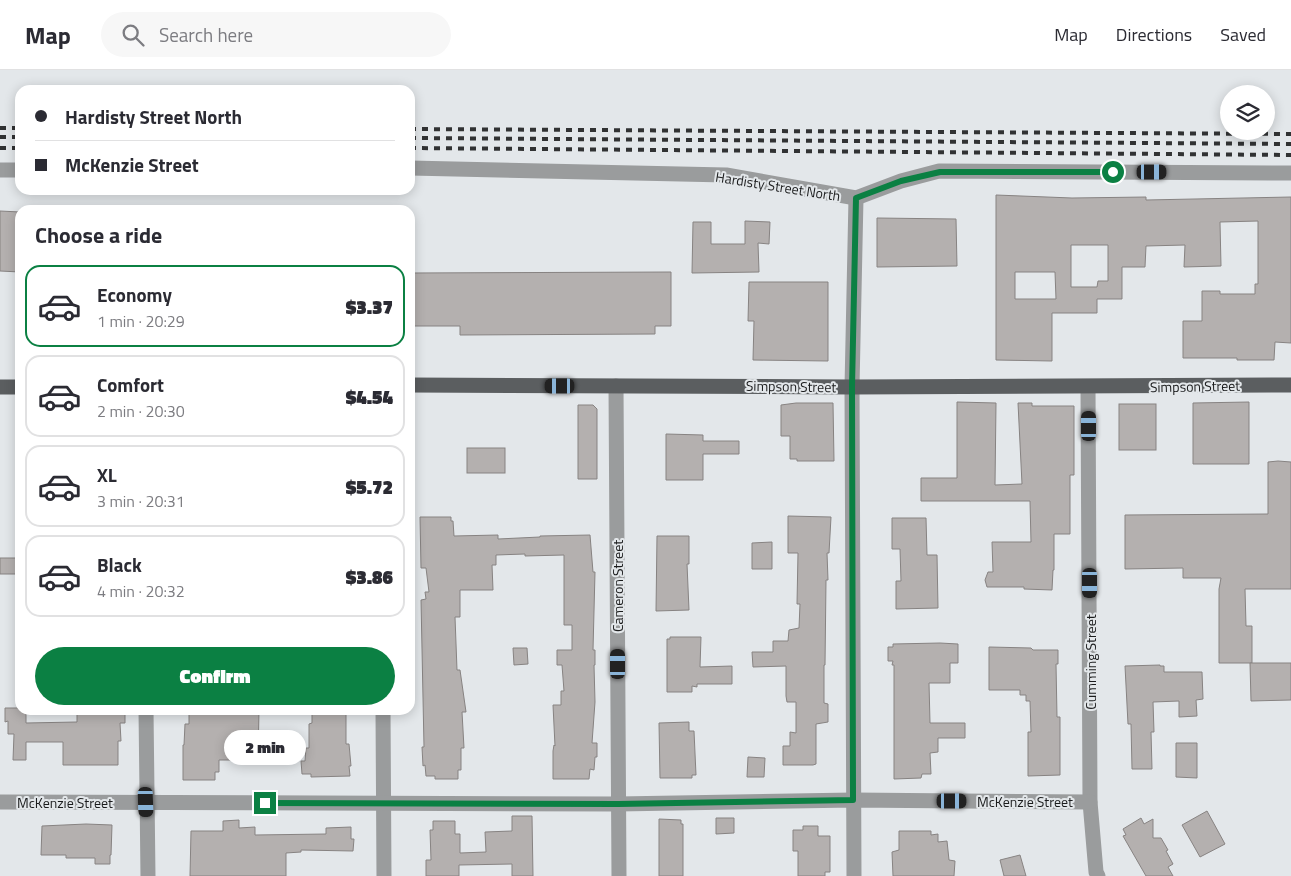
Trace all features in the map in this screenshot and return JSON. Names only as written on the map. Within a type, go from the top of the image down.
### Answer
[{"type":"main road","name":"Simpson Street","points":[[415,385],[1088,387],[1291,385]]},
{"type":"main road","points":[[0,387],[15,387]]},
{"type":"street","name":"Hardisty Street North","points":[[415,168],[726,175],[856,198],[901,181],[940,172],[1291,173]]},
{"type":"street","points":[[0,170],[15,170]]},
{"type":"street","points":[[854,876],[852,387],[856,198]]},
{"type":"street","name":"Cameron Street","points":[[616,386],[619,876]]},
{"type":"street","name":"Cumming Street","points":[[1088,387],[1090,802],[1096,872],[1098,876]]},
{"type":"street","points":[[146,715],[148,876]]},
{"type":"street","points":[[383,715],[384,876]]},
{"type":"street","name":"McKenzie Street","points":[[0,802],[618,804],[853,800],[1090,802]]},
{"type":"building","points":[[996,195],[1072,198],[1146,197],[1146,200],[1291,197],[1291,343],[1275,342],[1274,360],[1183,358],[1183,321],[1202,321],[1202,291],[1220,291],[1220,294],[1255,294],[1255,284],[1258,284],[1258,221],[1220,222],[1221,266],[1184,267],[1185,245],[1146,246],[1145,267],[1122,267],[1122,299],[1097,299],[1097,313],[1052,313],[1052,361],[996,360]],"holes":[[[1071,245],[1108,245],[1108,281],[1098,281],[1097,287],[1071,287]],[[1015,272],[1055,272],[1056,299],[1015,299]]]},
{"type":"building","points":[[0,211],[15,212],[15,272],[0,271]]},
{"type":"building","points":[[877,218],[956,219],[957,266],[877,267]]},
{"type":"building","points":[[745,221],[770,222],[769,244],[758,243],[759,272],[692,273],[693,222],[711,222],[711,244],[745,244]]},
{"type":"building","points":[[671,272],[671,326],[655,326],[655,334],[460,335],[460,326],[415,326],[415,273]]},
{"type":"building","points":[[749,282],[828,282],[828,361],[753,360],[754,321],[748,321]]},
{"type":"building","points":[[957,402],[996,403],[995,485],[1022,484],[1018,403],[1032,403],[1032,406],[1074,406],[1074,475],[1070,475],[1070,534],[1054,534],[1052,590],[1024,589],[1024,587],[987,587],[985,580],[988,572],[993,572],[992,542],[1031,542],[1030,501],[921,501],[921,478],[957,478]]},
{"type":"building","points":[[1249,402],[1249,464],[1193,464],[1193,403]]},
{"type":"building","points":[[833,403],[834,461],[797,461],[797,459],[790,459],[790,436],[781,436],[781,405]]},
{"type":"building","points":[[1119,404],[1156,404],[1156,450],[1119,450]]},
{"type":"building","points":[[578,405],[593,405],[597,409],[597,479],[578,479]]},
{"type":"building","points":[[666,434],[703,435],[703,441],[739,441],[739,454],[703,454],[703,480],[666,480]]},
{"type":"building","points":[[467,448],[505,448],[505,473],[467,473]]},
{"type":"building","points":[[1268,462],[1291,462],[1291,589],[1245,589],[1246,626],[1252,626],[1252,663],[1219,663],[1219,589],[1221,578],[1183,578],[1183,568],[1125,569],[1125,515],[1268,514]]},
{"type":"building","points":[[788,516],[831,517],[829,553],[827,553],[828,580],[826,580],[824,665],[824,703],[828,704],[828,722],[816,724],[816,764],[813,765],[783,765],[783,746],[790,746],[790,732],[796,733],[796,702],[787,702],[786,666],[753,667],[752,652],[773,652],[773,641],[788,641],[789,630],[799,628],[800,604],[797,604],[798,553],[788,553]]},
{"type":"building","points":[[420,517],[451,517],[454,536],[498,535],[498,539],[590,535],[593,572],[595,572],[593,650],[595,650],[595,702],[592,743],[597,743],[597,757],[595,757],[594,770],[590,769],[589,779],[553,779],[553,751],[555,746],[553,705],[561,705],[561,691],[564,691],[562,665],[557,665],[557,650],[572,650],[572,625],[564,625],[564,555],[525,556],[525,554],[496,555],[496,565],[492,565],[493,590],[460,590],[460,617],[455,617],[457,670],[460,670],[466,712],[462,712],[464,748],[461,748],[461,770],[458,770],[458,779],[435,779],[435,776],[426,776],[425,765],[423,766],[422,747],[424,747],[421,600],[426,599],[425,592],[429,592],[426,568],[421,568]]},
{"type":"building","points":[[892,518],[926,518],[927,555],[937,555],[938,608],[896,609],[896,581],[901,581],[900,549],[892,549]]},
{"type":"building","points":[[657,536],[689,536],[689,564],[687,564],[689,610],[656,611]]},
{"type":"building","points":[[772,542],[772,569],[752,569],[752,543]]},
{"type":"building","points":[[0,558],[15,558],[15,574],[0,574]]},
{"type":"building","points":[[670,637],[701,637],[700,667],[732,666],[732,684],[697,684],[697,687],[692,686],[692,692],[667,692],[667,639],[670,639]]},
{"type":"building","points":[[893,644],[958,644],[958,663],[950,663],[950,683],[929,683],[930,723],[965,723],[965,738],[938,738],[938,752],[930,753],[931,774],[922,774],[921,778],[894,779],[894,665],[892,665],[893,661],[888,661],[888,647],[893,647]]},
{"type":"building","points":[[989,647],[1058,650],[1058,664],[1056,664],[1057,717],[1060,717],[1060,775],[1028,776],[1028,732],[1031,732],[1030,701],[1026,701],[1026,695],[1020,695],[1020,690],[989,690]]},
{"type":"building","points":[[513,648],[527,648],[528,664],[514,665]]},
{"type":"building","points":[[1250,663],[1291,663],[1291,700],[1251,701]]},
{"type":"building","points":[[1125,666],[1164,666],[1164,672],[1202,672],[1203,699],[1196,700],[1197,716],[1179,717],[1179,701],[1153,702],[1154,732],[1151,732],[1152,769],[1132,769],[1131,724],[1128,724]]},
{"type":"building","points":[[5,708],[15,708],[15,715],[26,715],[26,723],[77,722],[77,715],[125,715],[125,723],[120,723],[121,741],[118,741],[118,765],[63,765],[63,742],[26,742],[26,760],[13,760],[14,734],[8,734],[8,721],[5,722]]},
{"type":"building","points":[[189,715],[259,715],[258,760],[219,760],[219,772],[215,772],[215,780],[183,780],[185,724],[189,724]]},
{"type":"building","points":[[312,715],[346,715],[346,744],[349,744],[350,776],[311,777],[311,774],[302,774],[301,761],[305,761],[306,748],[309,748],[309,724],[312,723]]},
{"type":"building","points":[[689,722],[689,731],[694,731],[696,775],[692,775],[692,778],[660,778],[659,723]]},
{"type":"building","points":[[1176,743],[1197,743],[1197,778],[1176,777]]},
{"type":"building","points":[[748,757],[765,758],[764,777],[747,777]]},
{"type":"building","points":[[1207,811],[1225,844],[1200,857],[1182,825]]},
{"type":"building","points":[[512,816],[532,816],[533,876],[512,876],[512,864],[459,865],[459,876],[426,876],[426,860],[431,860],[430,830],[433,830],[433,821],[455,821],[455,834],[460,834],[460,853],[486,852],[485,832],[512,831]]},
{"type":"building","points":[[716,818],[734,818],[734,833],[716,834]]},
{"type":"building","points":[[1141,818],[1144,824],[1153,819],[1153,838],[1161,838],[1168,850],[1166,851],[1173,864],[1168,867],[1173,876],[1146,876],[1123,836],[1126,835],[1123,829]]},
{"type":"building","points":[[659,819],[681,820],[681,824],[683,824],[683,876],[659,876]]},
{"type":"building","points":[[239,820],[239,828],[255,827],[255,835],[326,834],[326,828],[351,827],[351,839],[354,839],[353,851],[301,850],[301,852],[286,853],[286,876],[190,876],[191,831],[223,831],[223,821]]},
{"type":"building","points":[[112,825],[110,864],[95,864],[95,858],[66,858],[66,855],[41,855],[42,826]]},
{"type":"building","points":[[803,826],[818,826],[818,836],[830,836],[830,872],[825,872],[825,876],[798,876],[798,851],[793,851],[793,830],[803,830]]},
{"type":"building","points":[[899,831],[931,831],[931,835],[938,834],[938,842],[947,841],[949,860],[955,861],[954,876],[893,876],[892,852],[899,850]]},
{"type":"building","points":[[1020,855],[1026,876],[1004,876],[1000,860]]},
{"type":"railway","points":[[0,128],[15,128]]},
{"type":"railway","points":[[415,129],[1291,134]]},
{"type":"railway","points":[[0,137],[15,137]]},
{"type":"railway","points":[[415,138],[1291,144]]},
{"type":"railway","points":[[0,148],[15,148]]},
{"type":"railway","points":[[415,148],[1291,155]]},
{"type":"route","points":[[265,803],[618,804],[853,800],[852,387],[856,198],[901,181],[940,172],[1113,172]]}]
